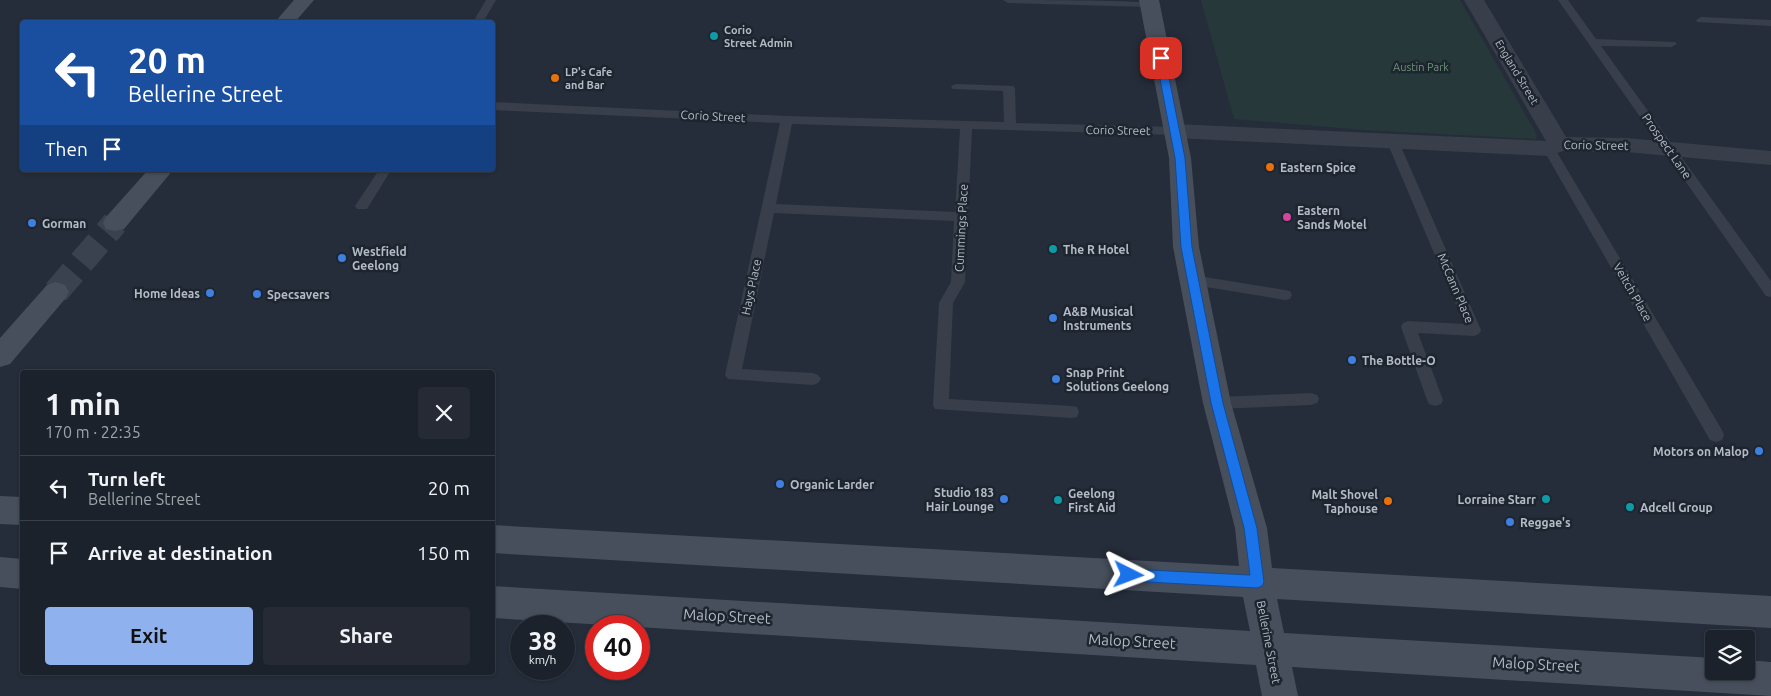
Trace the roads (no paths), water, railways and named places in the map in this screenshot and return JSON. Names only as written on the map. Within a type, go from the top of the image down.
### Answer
[{"type":"street","points":[[286,20],[304,0]]},
{"type":"street","name":"England Street","points":[[1474,0],[1554,146]]},
{"type":"street","name":"Bellerine Street","points":[[1150,2],[1180,158],[1186,247],[1217,403],[1251,528],[1257,582],[1280,696]]},
{"type":"street","name":"Corio Street","points":[[1175,131],[1392,142],[1668,148],[1770,158]]},
{"type":"street","points":[[115,223],[159,172]]},
{"type":"street","points":[[0,356],[56,292]]},
{"type":"street","points":[[0,510],[20,511]]},
{"type":"street","points":[[495,538],[1771,612]]},
{"type":"street","points":[[0,572],[20,574]]},
{"type":"street","name":"Malop Street","points":[[495,602],[1271,650],[1771,678]]},
{"type":"lane","points":[[479,20],[491,0]]},
{"type":"lane","points":[[1008,0],[1150,2]]},
{"type":"lane","name":"Prospect Lane","points":[[1563,0],[1771,292]]},
{"type":"lane","points":[[1701,20],[1771,23]]},
{"type":"lane","points":[[1593,42],[1671,44]]},
{"type":"lane","points":[[957,87],[1009,88],[1010,127]]},
{"type":"lane","name":"Corio Street","points":[[495,106],[787,120],[1175,131]]},
{"type":"lane","name":"Hays Place","points":[[787,120],[733,375],[813,379]]},
{"type":"lane","name":"Cummings Place","points":[[966,126],[958,282],[946,303],[941,405],[1071,412]]},
{"type":"lane","name":"McCann Place","points":[[1392,142],[1474,330],[1408,327],[1435,400]]},
{"type":"lane","name":"Veitch Place","points":[[1554,146],[1716,435]]},
{"type":"lane","points":[[362,206],[385,172]]},
{"type":"lane","points":[[768,208],[962,217]]},
{"type":"lane","points":[[1193,280],[1285,295]]},
{"type":"lane","points":[[1217,403],[1311,400]]},
{"type":"tunnel","points":[[56,292],[115,223]]},
{"type":"place","name":"Corio Street Admin","points":[[714,36]]},
{"type":"place","name":"LP's Cafe and Bar","points":[[555,78]]},
{"type":"place","name":"Eastern Spice","points":[[1270,167]]},
{"type":"place","name":"Eastern Sands Motel","points":[[1287,217]]},
{"type":"place","name":"Gorman","points":[[32,223]]},
{"type":"place","name":"The R Hotel","points":[[1053,249]]},
{"type":"place","name":"Westfield Geelong","points":[[342,258]]},
{"type":"place","name":"Home Ideas","points":[[210,293]]},
{"type":"place","name":"Specsavers","points":[[257,294]]},
{"type":"place","name":"A&B Musical Instruments","points":[[1053,318]]},
{"type":"place","name":"The Bottle-O","points":[[1352,360]]},
{"type":"place","name":"Snap Print Solutions Geelong","points":[[1056,379]]},
{"type":"place","name":"Motors on Malop","points":[[1759,451]]},
{"type":"place","name":"Organic Larder","points":[[780,484]]},
{"type":"place","name":"Studio 183 Hair Lounge","points":[[1004,499]]},
{"type":"place","name":"Lorraine Starr","points":[[1546,499]]},
{"type":"place","name":"Geelong First Aid","points":[[1058,500]]},
{"type":"place","name":"Malt Shovel Taphouse","points":[[1388,501]]},
{"type":"place","name":"Adcell Group","points":[[1630,507]]},
{"type":"place","name":"Reggae's","points":[[1510,522]]},
{"type":"park label","name":"Austin Park","points":[[1421,67]]}]
